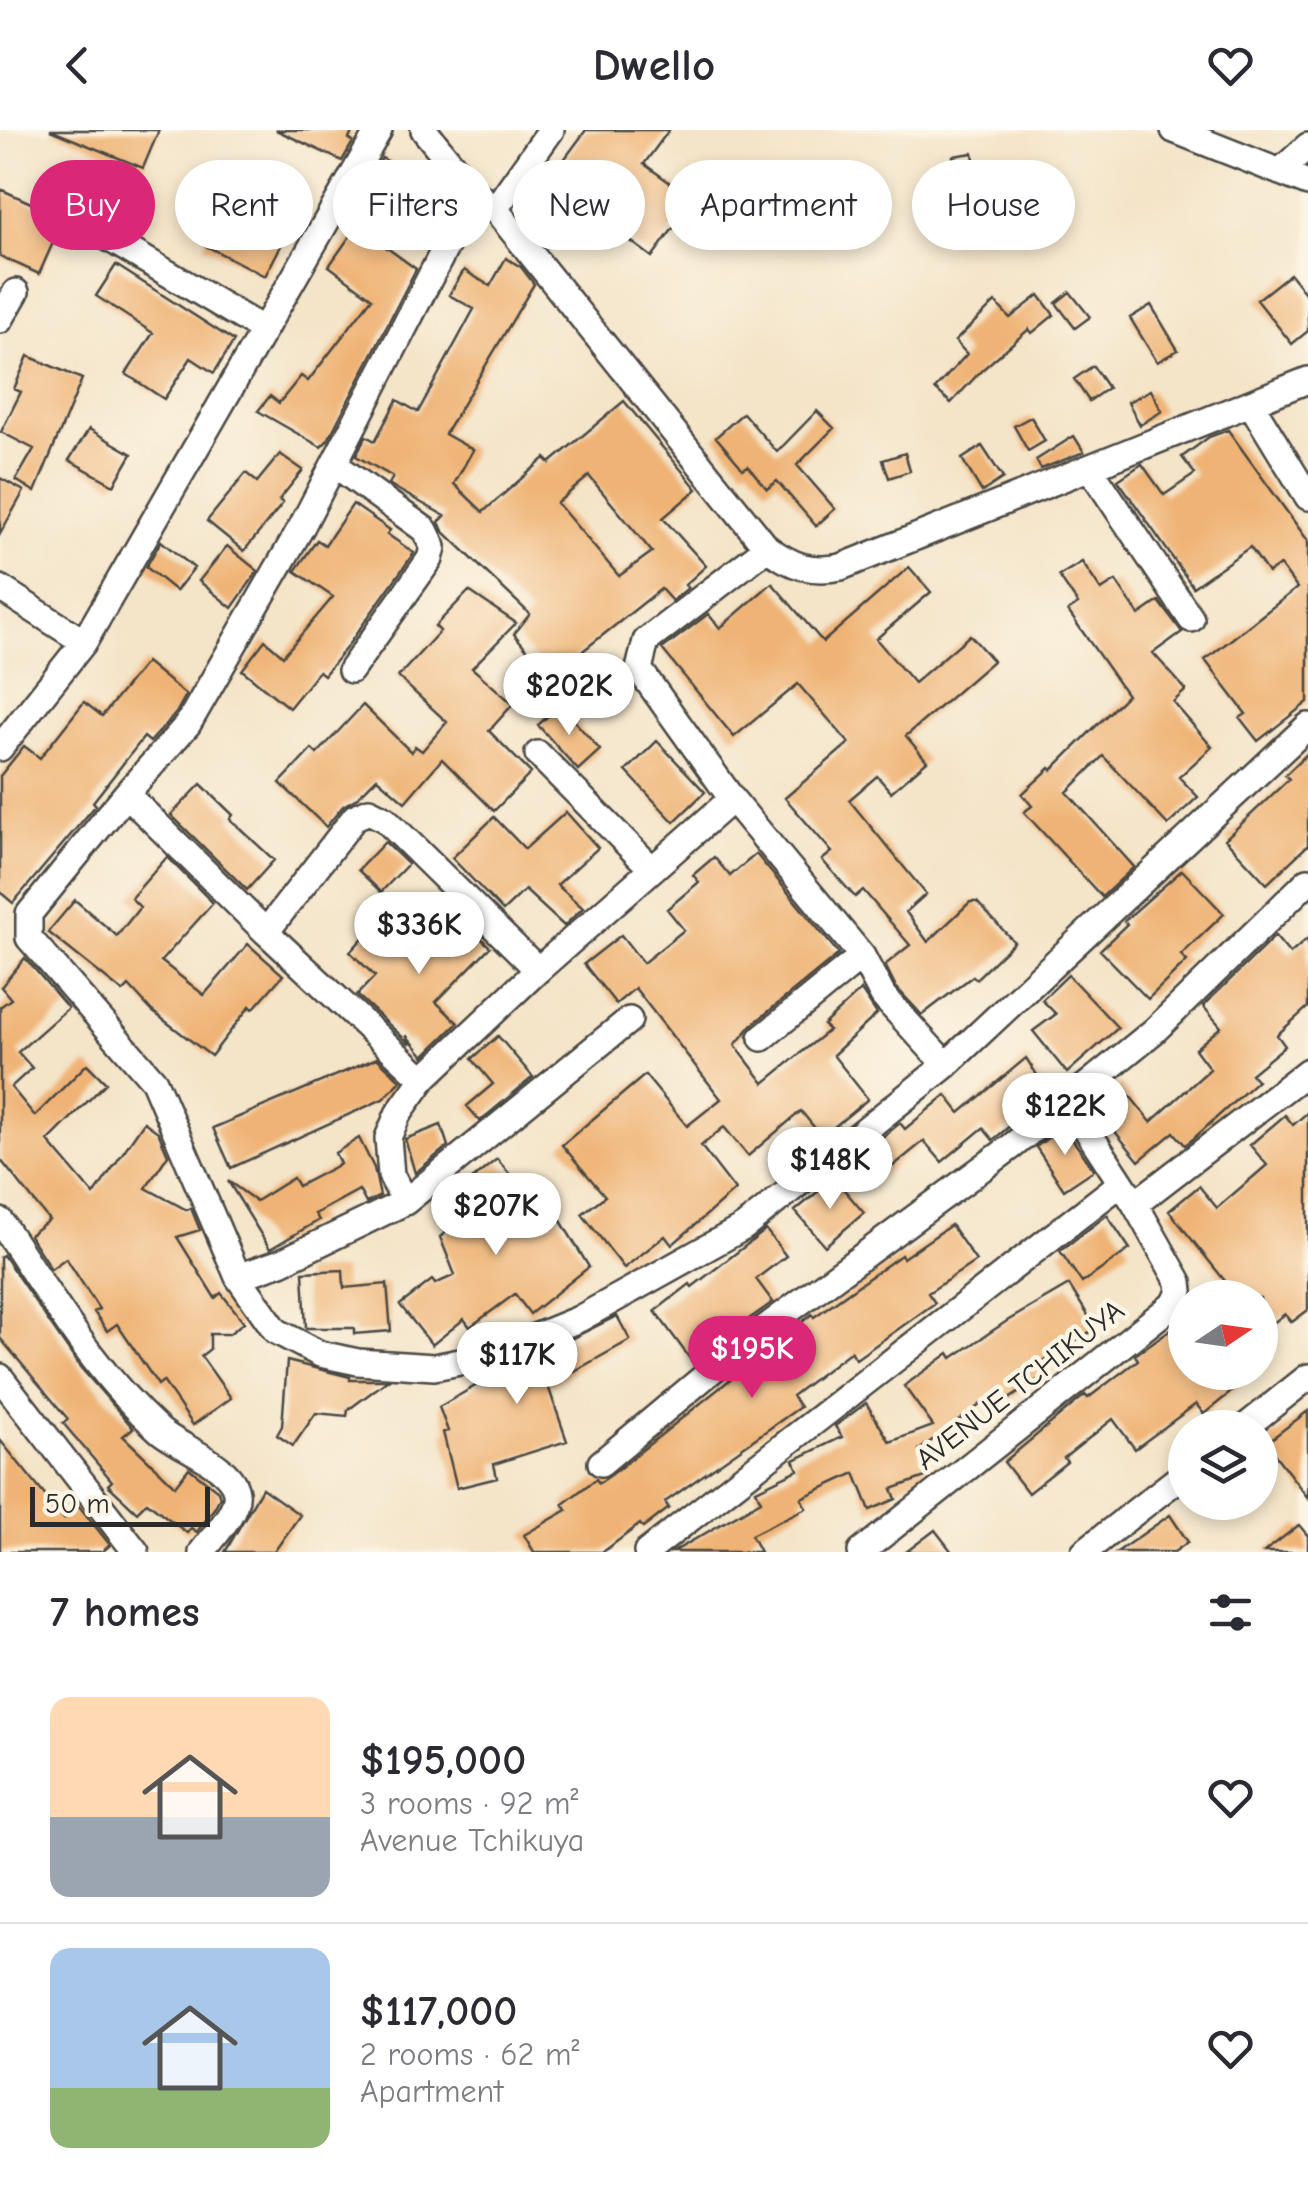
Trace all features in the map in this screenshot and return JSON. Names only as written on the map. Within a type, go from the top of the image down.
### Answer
[{"type":"street","points":[[0,748],[84,642],[378,130]]},
{"type":"street","points":[[424,130],[449,160]]},
{"type":"street","points":[[493,191],[551,130]]},
{"type":"street","points":[[1174,130],[1308,183]]},
{"type":"street","points":[[1280,172],[1308,146]]},
{"type":"street","points":[[493,212],[767,548],[795,566],[818,572],[841,567],[1308,380]]},
{"type":"street","points":[[127,250],[262,329]]},
{"type":"street","points":[[456,250],[188,724],[30,914],[29,938],[154,1081],[238,1277],[276,1331],[320,1354],[358,1362],[434,1367],[486,1357],[579,1319],[744,1227],[946,1064],[1308,726]]},
{"type":"street","points":[[0,320],[16,292]]},
{"type":"street","points":[[1251,404],[1308,496]]},
{"type":"street","points":[[334,464],[425,530],[432,547],[430,560],[351,670]]},
{"type":"street","points":[[1090,468],[1191,619]]},
{"type":"street","points":[[767,548],[646,641],[639,670],[732,799],[862,956],[882,996],[946,1064]]},
{"type":"street","points":[[0,588],[84,642]]},
{"type":"street","points":[[538,754],[652,869]]},
{"type":"street","points":[[126,794],[423,1079]]},
{"type":"street","points":[[405,1202],[391,1175],[388,1138],[398,1114],[423,1079],[538,970],[732,799]]},
{"type":"street","points":[[266,932],[355,818],[369,811],[385,819],[538,970]]},
{"type":"street","points":[[601,1463],[746,1342],[1154,1032],[1308,881]]},
{"type":"street","points":[[762,1038],[862,956]]},
{"type":"street","points":[[238,1277],[281,1262],[405,1202],[629,1020]]},
{"type":"street","points":[[647,1552],[1127,1194],[1308,1071]]},
{"type":"street","name":"AVENUE TCHIKUYA","points":[[861,1552],[1175,1304],[1179,1282],[1068,1101]]},
{"type":"street","points":[[0,1221],[88,1352],[120,1392],[162,1433],[228,1476],[236,1491],[234,1506],[202,1552]]},
{"type":"street","points":[[1266,1410],[1308,1376]]},
{"type":"street","points":[[0,1377],[136,1552]]},
{"type":"street","points":[[1084,1552],[1168,1486]]},
{"type":"building","points":[[50,130],[159,130],[146,160],[123,160]]},
{"type":"building","points":[[276,130],[353,130],[349,139],[353,142],[340,160]]},
{"type":"building","points":[[586,130],[669,130],[645,163],[564,160]]},
{"type":"building","points":[[973,153],[974,160],[954,160],[953,156]]},
{"type":"building","points":[[645,165],[665,179],[665,239],[652,257],[643,250]]},
{"type":"building","points":[[0,189],[30,203],[30,250],[50,250],[39,274],[0,256]]},
{"type":"building","points":[[214,250],[279,250],[265,276]]},
{"type":"building","points":[[340,250],[390,250],[416,269],[321,447],[258,411],[270,396],[279,403],[301,376],[308,381],[372,298],[329,266]]},
{"type":"building","points":[[506,258],[521,267],[534,284],[445,434],[473,450],[454,484],[483,512],[545,458],[550,463],[624,401],[697,489],[663,518],[706,566],[672,601],[661,589],[550,677],[514,634],[530,614],[443,531],[439,522],[445,516],[389,484],[393,477],[356,456],[366,436],[375,441],[397,400],[418,412],[474,309],[449,295],[464,270],[490,286]],"holes":[[[589,476],[652,552],[619,576],[557,503]]]},
{"type":"building","points":[[116,265],[234,341],[214,373],[191,358],[164,399],[126,374],[153,333],[96,296]]},
{"type":"building","points":[[1290,274],[1308,297],[1308,331],[1292,344],[1257,300]]},
{"type":"building","points":[[1070,292],[1090,317],[1075,328],[1056,303]]},
{"type":"building","points":[[1039,295],[1054,315],[1032,333],[1029,329],[951,403],[935,389],[967,354],[955,341],[995,302],[1010,318]]},
{"type":"building","points":[[1151,305],[1178,350],[1157,362],[1130,318]]},
{"type":"building","points":[[28,356],[82,379],[35,492],[16,480],[34,449],[1,432],[21,392],[14,389]]},
{"type":"building","points":[[1093,366],[1108,388],[1089,401],[1074,379]]},
{"type":"building","points":[[1151,390],[1162,411],[1140,425],[1128,402]]},
{"type":"building","points":[[817,411],[834,428],[797,465],[835,509],[816,526],[777,481],[767,489],[748,466],[743,469],[716,437],[743,413],[777,452]]},
{"type":"building","points":[[1031,417],[1045,441],[1028,451],[1014,426]]},
{"type":"building","points":[[89,429],[132,454],[114,485],[69,460]]},
{"type":"building","points":[[1228,430],[1308,541],[1308,702],[1258,741],[1240,718],[1246,714],[1205,660],[1297,588],[1280,565],[1268,573],[1250,547],[1193,587],[1118,480],[1142,464],[1164,495],[1195,474],[1182,457],[1209,437]]},
{"type":"building","points":[[1074,436],[1084,452],[1041,469],[1036,460]]},
{"type":"building","points":[[982,446],[1003,478],[982,492],[962,459]]},
{"type":"building","points":[[905,453],[910,471],[889,478],[883,460]]},
{"type":"building","points":[[280,454],[303,470],[279,500],[283,503],[244,551],[207,521],[246,473],[257,482]]},
{"type":"building","points":[[0,478],[24,491],[0,534]]},
{"type":"building","points":[[353,504],[414,553],[346,648],[324,675],[319,671],[289,708],[242,670],[265,640],[283,656],[333,597],[295,571],[317,540],[325,545]]},
{"type":"building","points":[[161,541],[194,568],[176,591],[146,567]]},
{"type":"building","points":[[227,546],[258,571],[232,608],[199,581]]},
{"type":"building","points":[[1082,562],[1101,590],[1116,581],[1139,615],[1159,601],[1182,632],[1153,653],[1186,690],[1173,702],[1212,747],[1179,777],[1198,797],[1168,825],[1103,756],[1067,792],[1134,867],[1102,897],[1024,812],[1032,806],[1022,794],[1052,770],[1127,695],[1068,611],[1078,604],[1059,576]]},
{"type":"building","points":[[909,567],[931,592],[876,639],[914,683],[970,635],[993,661],[906,736],[927,761],[891,792],[877,776],[849,800],[926,894],[906,912],[928,942],[970,902],[977,902],[1014,942],[976,979],[973,976],[922,1015],[896,987],[885,965],[910,945],[863,890],[855,897],[822,860],[832,852],[785,798],[849,743],[798,684],[734,737],[662,649],[708,614],[720,628],[772,583],[823,642]]},
{"type":"building","points":[[469,591],[516,623],[472,668],[513,704],[489,731],[531,773],[494,811],[442,759],[405,802],[377,778],[343,806],[326,827],[280,783],[312,749],[317,754],[363,705],[411,752],[415,746],[422,751],[447,722],[398,677],[440,631],[435,626]]},
{"type":"building","points":[[146,662],[186,695],[176,713],[150,742],[144,737],[93,802],[96,805],[13,903],[0,892],[0,776],[24,746],[40,758],[84,702],[102,716]]},
{"type":"building","points":[[560,705],[600,750],[578,770],[538,725]]},
{"type":"building","points":[[657,741],[705,792],[674,822],[626,771]]},
{"type":"building","points":[[1308,753],[1308,845],[1267,884],[1225,839],[1289,779],[1285,775]]},
{"type":"building","points":[[201,784],[233,815],[230,819],[274,860],[247,890],[171,815]]},
{"type":"building","points":[[566,812],[598,848],[557,885],[583,908],[564,926],[525,890],[503,911],[452,858],[494,817],[525,849]]},
{"type":"building","points":[[385,842],[408,864],[381,892],[358,870]]},
{"type":"building","points":[[756,854],[839,954],[752,1025],[735,1045],[764,1083],[829,1030],[823,1025],[861,990],[877,1014],[833,1055],[868,1099],[822,1137],[801,1111],[748,1156],[724,1127],[701,1146],[735,1190],[672,1245],[665,1236],[624,1268],[582,1214],[605,1196],[562,1145],[645,1075],[687,1126],[721,1099],[635,988],[616,1004],[584,964],[621,935],[643,963],[684,930],[667,909],[699,882],[693,875],[714,857],[730,876]]},
{"type":"building","points":[[167,857],[213,903],[161,961],[204,995],[248,944],[283,975],[253,1009],[250,1006],[211,1056],[152,1011],[129,986],[123,992],[48,932],[75,900],[117,936],[140,907],[131,898]]},
{"type":"building","points":[[1182,870],[1224,914],[1181,955],[1187,961],[1148,999],[1100,950],[1127,924],[1124,921]]},
{"type":"building","points":[[449,907],[490,947],[436,1002],[458,1023],[424,1056],[406,1035],[410,1044],[357,995],[375,976],[350,952],[374,926],[403,954]]},
{"type":"building","points":[[1275,936],[1290,954],[1308,938],[1308,1007],[1277,1035],[1285,1046],[1251,1074],[1257,1081],[1193,1139],[1185,1145],[1174,1132],[1139,1161],[1095,1107],[1121,1085],[1151,1122],[1210,1069],[1195,1049],[1221,1027],[1203,1006]]},
{"type":"building","points":[[25,958],[68,1008],[18,1052],[32,1068],[11,1087],[35,1116],[87,1064],[106,1083],[48,1141],[94,1195],[144,1122],[158,1132],[168,1155],[146,1188],[187,1210],[191,1208],[200,1230],[177,1237],[215,1298],[221,1293],[244,1322],[229,1334],[210,1334],[210,1349],[201,1356],[231,1398],[193,1425],[163,1381],[158,1385],[117,1324],[107,1331],[94,1312],[99,1309],[66,1258],[51,1269],[29,1235],[49,1220],[0,1159],[0,1007],[11,999],[1,987]]},
{"type":"building","points":[[1068,975],[1118,1028],[1067,1073],[1033,1031],[1056,1014],[1042,1000]]},
{"type":"building","points":[[498,1036],[533,1077],[480,1121],[467,1106],[493,1084],[472,1059]]},
{"type":"building","points":[[377,1058],[401,1081],[383,1099],[231,1168],[213,1128]]},
{"type":"building","points":[[1026,1058],[1046,1089],[1038,1095],[1042,1099],[993,1140],[983,1128],[942,1162],[924,1141],[881,1176],[863,1153],[900,1123],[905,1129],[946,1095],[960,1113]]},
{"type":"building","points":[[1308,1112],[1308,1310],[1292,1322],[1285,1314],[1278,1319],[1278,1280],[1224,1280],[1169,1211],[1199,1186],[1217,1208],[1267,1165],[1250,1145],[1285,1115],[1293,1125]]},
{"type":"building","points":[[441,1125],[448,1146],[415,1173],[405,1139]]},
{"type":"building","points":[[1063,1126],[1094,1170],[1064,1190],[1036,1147]]},
{"type":"building","points":[[359,1138],[374,1168],[380,1196],[366,1203],[359,1190],[315,1214],[319,1220],[270,1249],[228,1181],[256,1201],[293,1178],[298,1186],[340,1164],[335,1153]]},
{"type":"building","points":[[497,1159],[549,1222],[558,1216],[589,1267],[530,1314],[515,1294],[470,1327],[464,1319],[432,1345],[400,1305],[432,1280],[435,1284],[455,1275],[440,1237],[475,1209],[459,1190]]},
{"type":"building","points":[[834,1178],[864,1213],[825,1246],[795,1211]]},
{"type":"building","points":[[1107,1215],[1130,1249],[1082,1283],[1060,1251]]},
{"type":"building","points":[[951,1225],[976,1261],[928,1293],[935,1303],[856,1359],[851,1351],[792,1396],[800,1407],[665,1502],[669,1508],[643,1528],[640,1524],[603,1552],[534,1552],[524,1535],[567,1510],[563,1504],[596,1479],[599,1483],[611,1475],[812,1314],[814,1317]]},
{"type":"building","points":[[766,1230],[786,1256],[756,1279],[773,1302],[691,1360],[655,1311]]},
{"type":"building","points":[[3,1255],[80,1367],[133,1428],[123,1436],[175,1486],[189,1468],[218,1491],[220,1497],[215,1507],[197,1532],[191,1528],[187,1533],[147,1502],[137,1512],[108,1485],[112,1481],[63,1423],[68,1419],[0,1338]]},
{"type":"building","points":[[343,1270],[344,1288],[387,1284],[391,1331],[354,1334],[354,1328],[306,1328],[303,1272]]},
{"type":"building","points":[[1069,1285],[1096,1328],[1037,1365],[1044,1376],[1003,1403],[996,1393],[919,1450],[928,1476],[892,1489],[896,1499],[870,1510],[855,1473],[801,1498],[806,1508],[751,1535],[760,1552],[673,1552],[761,1501],[756,1490],[798,1470],[794,1460],[842,1437],[835,1426],[866,1403],[890,1442],[933,1426],[904,1386],[949,1353],[952,1358]]},
{"type":"building","points":[[617,1316],[630,1340],[548,1386],[567,1441],[494,1464],[497,1478],[457,1488],[443,1432],[448,1431],[439,1407],[503,1370],[564,1350],[561,1344]]},
{"type":"building","points":[[1168,1331],[1168,1390],[1234,1390],[1209,1410],[1201,1410],[1196,1404],[1188,1410],[1168,1410],[1168,1425],[1135,1449],[1113,1419],[1028,1493],[1004,1462],[1085,1395],[1088,1398],[1138,1360],[1135,1355]]},
{"type":"building","points":[[287,1361],[350,1380],[388,1380],[348,1410],[347,1416],[316,1413],[293,1446],[277,1435],[282,1426]]},
{"type":"building","points":[[1308,1411],[1308,1498],[1278,1459],[1278,1434]]},
{"type":"building","points":[[0,1440],[64,1519],[79,1506],[110,1545],[102,1552],[0,1552]]},
{"type":"building","points":[[262,1488],[300,1515],[274,1552],[225,1552]]},
{"type":"building","points":[[1168,1516],[1188,1542],[1174,1552],[1117,1552]]},
{"type":"building","points":[[1299,1525],[1308,1536],[1308,1552],[1264,1552]]},
{"type":"building","points":[[935,1530],[952,1552],[906,1552]]}]
